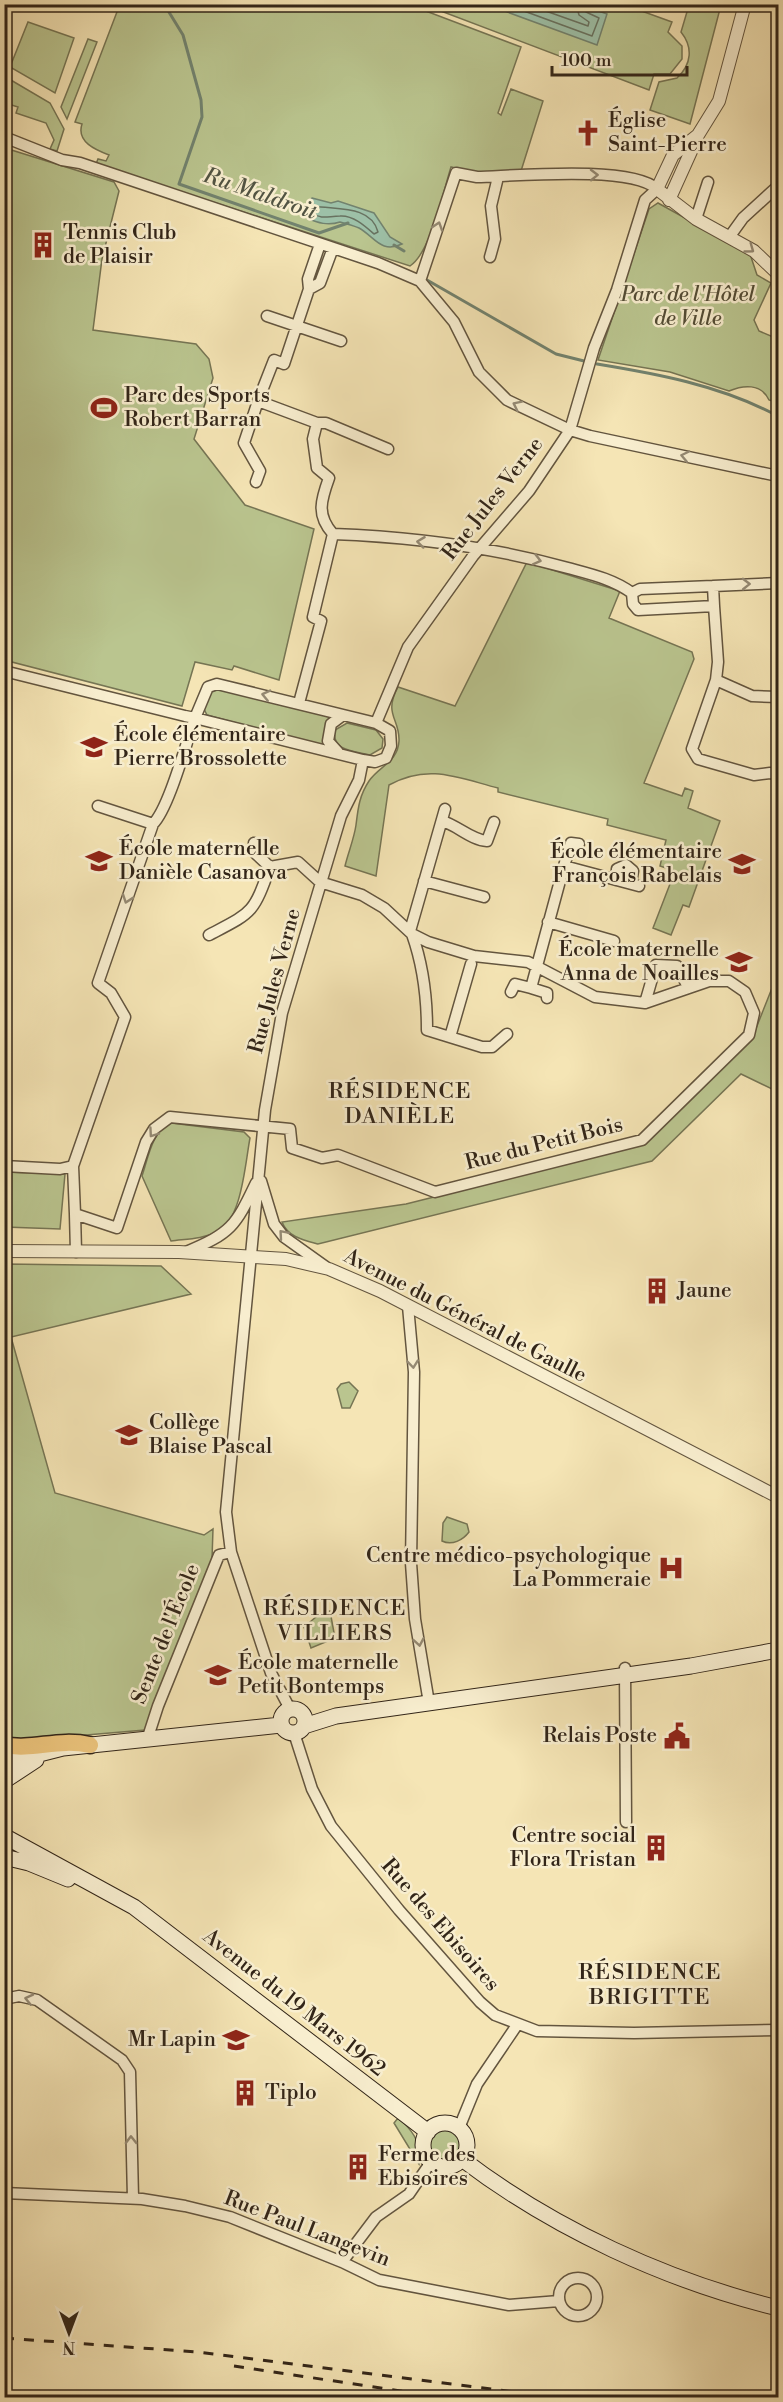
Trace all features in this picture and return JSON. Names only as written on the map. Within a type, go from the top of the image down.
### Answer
[{"type":"main road","points":[[625,1672],[778,1644]]},
{"type":"main road","points":[[4,1763],[44,1755],[63,1748],[295,1722],[778,1650]]},
{"type":"main road","points":[[4,1745],[24,1747],[72,1741],[90,1745]]},
{"type":"main road","points":[[4,1781],[44,1755]]},
{"type":"main road","name":"Avenue du 19 Mars 1962","points":[[4,1836],[134,1907],[428,2132]]},
{"type":"main road","name":"Avenue du 19 Mars 1962","points":[[4,1857],[28,1863],[134,1907]]},
{"type":"main road","points":[[446,2123],[459,2128],[467,2146],[462,2159],[451,2166],[431,2162],[424,2151],[428,2132],[433,2127],[446,2123]]},
{"type":"main road","points":[[462,2159],[588,2238],[666,2272],[747,2300],[778,2308]]},
{"type":"street","points":[[669,200],[698,135],[719,101],[745,4]]},
{"type":"street","points":[[657,189],[673,155],[698,135]]},
{"type":"street","points":[[4,137],[62,160],[80,163],[333,248],[420,281],[454,322],[479,372],[507,400],[570,430],[778,476]]},
{"type":"street","points":[[420,281],[456,173],[477,177],[607,174],[640,179],[696,219],[730,236],[753,251],[778,274]]},
{"type":"street","points":[[490,257],[495,239],[491,206],[498,177]]},
{"type":"street","points":[[696,219],[708,182]]},
{"type":"street","points":[[730,236],[743,218],[778,186]]},
{"type":"street","name":"Rue Jules Verne","points":[[376,723],[408,647],[479,549],[529,491],[570,430],[594,348],[617,290],[645,200],[657,189]]},
{"type":"street","points":[[256,482],[260,471],[244,442],[274,360],[284,364],[309,289],[308,279],[320,244]]},
{"type":"street","points":[[309,289],[320,284],[333,248]]},
{"type":"street","points":[[267,316],[340,341]]},
{"type":"street","points":[[258,401],[317,423],[326,423],[388,448]]},
{"type":"street","points":[[317,423],[313,439],[317,468],[329,478],[321,499],[323,523],[333,534],[479,549],[533,558],[619,583],[632,593],[633,604],[638,610],[714,606]]},
{"type":"street","points":[[299,703],[321,621],[313,617],[333,534]]},
{"type":"street","points":[[632,593],[662,587],[778,583]]},
{"type":"street","points":[[713,586],[718,662],[716,680],[692,749],[698,759],[754,775],[770,773],[778,775]]},
{"type":"street","points":[[4,671],[195,718],[339,753],[363,760],[375,762],[386,758],[391,746],[390,731],[376,723],[299,703],[217,684],[208,687],[195,718],[161,815],[153,824],[98,983],[111,993],[125,1017],[73,1166],[76,1252]]},
{"type":"street","points":[[716,680],[752,696],[778,697]]},
{"type":"street","points":[[339,753],[328,741],[332,724],[343,715]]},
{"type":"street","name":"Rue Jules Verne","points":[[231,1552],[227,1532],[228,1495],[264,1127],[282,1012],[341,816],[359,780],[363,760]]},
{"type":"street","points":[[98,806],[153,824]]},
{"type":"street","points":[[494,822],[492,844],[481,841],[443,815],[411,932],[420,957],[427,1004],[427,1030],[482,1047],[492,1047],[507,1034]]},
{"type":"street","points":[[254,843],[256,854],[270,867]]},
{"type":"street","points":[[531,988],[571,843],[579,844]]},
{"type":"street","points":[[270,867],[298,862],[320,882]]},
{"type":"street","points":[[564,866],[616,880],[635,885],[633,871],[626,865],[617,869],[616,880]]},
{"type":"street","points":[[209,935],[248,914],[258,900],[270,867]]},
{"type":"street","points":[[424,881],[484,897]]},
{"type":"street","name":"Rue du Petit Bois","points":[[264,1127],[290,1128],[292,1148],[322,1158],[338,1155],[435,1192],[642,1140],[749,1035],[754,1013],[745,992],[729,981],[709,981],[645,1003],[596,997],[573,988],[528,962],[474,956],[428,942],[411,932],[384,908],[362,895],[320,882]]},
{"type":"street","points":[[548,922],[615,941]]},
{"type":"street","points":[[420,957],[428,942]]},
{"type":"street","points":[[450,1037],[471,964]]},
{"type":"street","points":[[645,1003],[656,965],[677,966],[688,987]]},
{"type":"street","points":[[512,992],[515,984],[547,993],[547,998]]},
{"type":"street","points":[[75,1214],[117,1228],[146,1142],[161,1122],[170,1117],[264,1127]]},
{"type":"street","points":[[4,1166],[60,1169],[73,1166]]},
{"type":"street","points":[[186,1252],[220,1238],[238,1220],[260,1175]]},
{"type":"street","points":[[260,1175],[274,1224],[284,1237],[329,1269]]},
{"type":"street","name":"Avenue du Général de Gaulle","points":[[4,1251],[186,1252],[286,1259],[329,1269],[408,1306],[778,1497]]},
{"type":"street","points":[[408,1306],[414,1372],[411,1563],[415,1619],[429,1703]]},
{"type":"street","name":"Rue des Ebisoires","points":[[231,1552],[271,1673],[295,1722],[312,1789],[331,1826],[347,1849],[480,2002],[495,2015],[537,2031],[567,2033],[778,2030]]},
{"type":"street","name":"Sente de l'École","points":[[147,1740],[202,1592],[219,1555],[231,1552]]},
{"type":"street","points":[[625,1672],[627,1822]]},
{"type":"street","points":[[4,1999],[19,1996],[37,2000],[122,2060],[130,2072],[132,2198]]},
{"type":"street","points":[[459,2128],[477,2084],[517,2025]]},
{"type":"street","points":[[342,2262],[376,2217],[409,2194],[431,2162]]},
{"type":"street","name":"Rue Paul Langevin","points":[[4,2193],[132,2198],[185,2206],[230,2217],[342,2262],[379,2280],[441,2294],[509,2305],[559,2301]]},
{"type":"green space","points":[[120,4],[410,5],[521,47],[498,113],[501,115],[511,89],[543,101],[521,171],[477,173],[451,167],[430,235],[417,259],[410,266],[96,164],[98,159],[106,161],[109,155],[88,144],[82,136],[82,124],[75,122]]},
{"type":"green space","points":[[425,5],[625,5],[672,22],[668,32],[682,46],[682,59],[670,74],[654,74],[649,90]]},
{"type":"green space","points":[[689,5],[721,5],[690,124],[650,110],[659,82],[677,78],[686,67],[689,49],[681,32]]},
{"type":"green space","points":[[28,22],[74,38],[55,93],[10,67]]},
{"type":"green space","points":[[88,39],[97,42],[67,119],[61,107]]},
{"type":"green space","points":[[4,76],[50,103],[64,129],[57,151],[50,149],[54,140],[46,123],[16,113],[18,107],[5,103]]},
{"type":"green space","name":"Parc des Sports Robert Barran","points":[[5,148],[114,182],[119,191],[102,259],[93,330],[196,344],[209,359],[213,378],[194,439],[245,505],[314,529],[279,680],[234,666],[232,670],[195,662],[182,706],[12,662],[5,647]]},
{"type":"green space","name":"Parc de l'Hôtel de Ville","points":[[658,203],[750,254],[757,275],[771,283],[754,320],[759,331],[778,339],[778,403],[769,400],[766,394],[757,388],[740,387],[729,391],[670,372],[598,360],[649,209]]},
{"type":"green space","points":[[527,562],[620,591],[609,618],[692,652],[694,659],[644,783],[682,796],[685,788],[693,791],[688,808],[720,821],[689,907],[683,905],[671,935],[653,928],[675,871],[660,866],[666,840],[607,825],[608,819],[498,792],[498,788],[444,774],[417,775],[403,778],[389,785],[376,876],[345,866],[363,792],[373,776],[392,759],[398,748],[399,733],[393,716],[392,704],[398,687],[455,706]]},
{"type":"green space","points":[[221,689],[330,714],[322,746],[207,715],[204,709],[208,698],[211,693]]},
{"type":"green space","points":[[347,723],[376,730],[383,739],[382,748],[370,755],[340,746],[335,737],[335,730]]},
{"type":"green space","points":[[778,973],[778,1067],[772,1089],[741,1074],[652,1161],[318,1244],[292,1234],[282,1222],[406,1204],[642,1145],[753,1036]]},
{"type":"green space","points":[[171,1123],[244,1132],[250,1138],[237,1204],[225,1226],[212,1234],[171,1241],[142,1176],[155,1138]]},
{"type":"green space","points":[[5,1172],[65,1174],[60,1229],[5,1227]]},
{"type":"green space","points":[[4,1264],[161,1266],[191,1294],[11,1337],[55,1493],[204,1535],[213,1529],[212,1559],[145,1730],[4,1742]]},
{"type":"green space","points":[[349,1382],[358,1391],[350,1408],[342,1408],[337,1389],[341,1384]]},
{"type":"green space","points":[[447,1517],[467,1524],[469,1532],[457,1541],[450,1543],[442,1541],[443,1523]]},
{"type":"green space","points":[[330,1611],[335,1638],[311,1648],[304,1627],[322,1612]]},
{"type":"green space","points":[[398,2118],[416,2138],[420,2150],[419,2164],[394,2123]]},
{"type":"green space","points":[[445,2130],[455,2135],[460,2145],[455,2155],[445,2160],[435,2155],[430,2145],[435,2135]]},
{"type":"water","points":[[488,5],[582,5],[607,14],[597,45]]},
{"type":"water","points":[[312,198],[331,203],[338,201],[374,213],[390,237],[402,244],[395,247],[383,246],[354,226],[340,222],[323,223],[307,218],[304,209]]},
{"type":"waterway","name":"Ru Maldroit","points":[[164,4],[183,35],[201,100],[202,117],[179,184],[319,233],[348,223]]},
{"type":"waterway","name":"Ru Maldroit","points":[[394,245],[404,251]]},
{"type":"waterway","name":"Ru Maldroit","points":[[427,280],[556,354],[584,361]]},
{"type":"waterway","name":"Ru Maldroit","points":[[597,364],[709,388],[772,413]]},
{"type":"railway","points":[[4,2338],[197,2352],[562,2398]]},
{"type":"railway","points":[[234,2366],[447,2398]]},
{"type":"place","name":"Église Saint-Pierre","points":[[588,133]]},
{"type":"place","name":"Tennis Club de Plaisir","points":[[43,245]]},
{"type":"place","name":"Parc des Sports Robert Barran","points":[[104,408]]},
{"type":"place","name":"École élémentaire Pierre Brossolette","points":[[94,747]]},
{"type":"place","name":"École maternelle Danièle Casanova","points":[[99,861]]},
{"type":"place","name":"École élémentaire François Rabelais","points":[[742,864]]},
{"type":"place","name":"École maternelle Anna de Noailles","points":[[739,962]]},
{"type":"place","name":"Jaune","points":[[657,1291]]},
{"type":"place","name":"Collège Blaise Pascal","points":[[129,1435]]},
{"type":"place","name":"Centre médico-psychologique La Pommeraie","points":[[671,1568]]},
{"type":"place","name":"École maternelle Petit Bontemps","points":[[218,1675]]},
{"type":"place","name":"Relais Poste","points":[[677,1736]]},
{"type":"place","name":"Centre social Flora Tristan","points":[[656,1848]]},
{"type":"place","name":"Mr Lapin","points":[[236,2040]]},
{"type":"place","name":"Tiplo","points":[[245,2093]]},
{"type":"place","name":"Ferme des Ebisoires","points":[[358,2167]]},
{"type":"district","name":"RÉSIDENCE DANIÈLE","points":[[400,1104]]},
{"type":"district","name":"RÉSIDENCE VILLIERS","points":[[335,1620]]},
{"type":"district","name":"RÉSIDENCE BRIGITTE","points":[[650,1985]]}]
